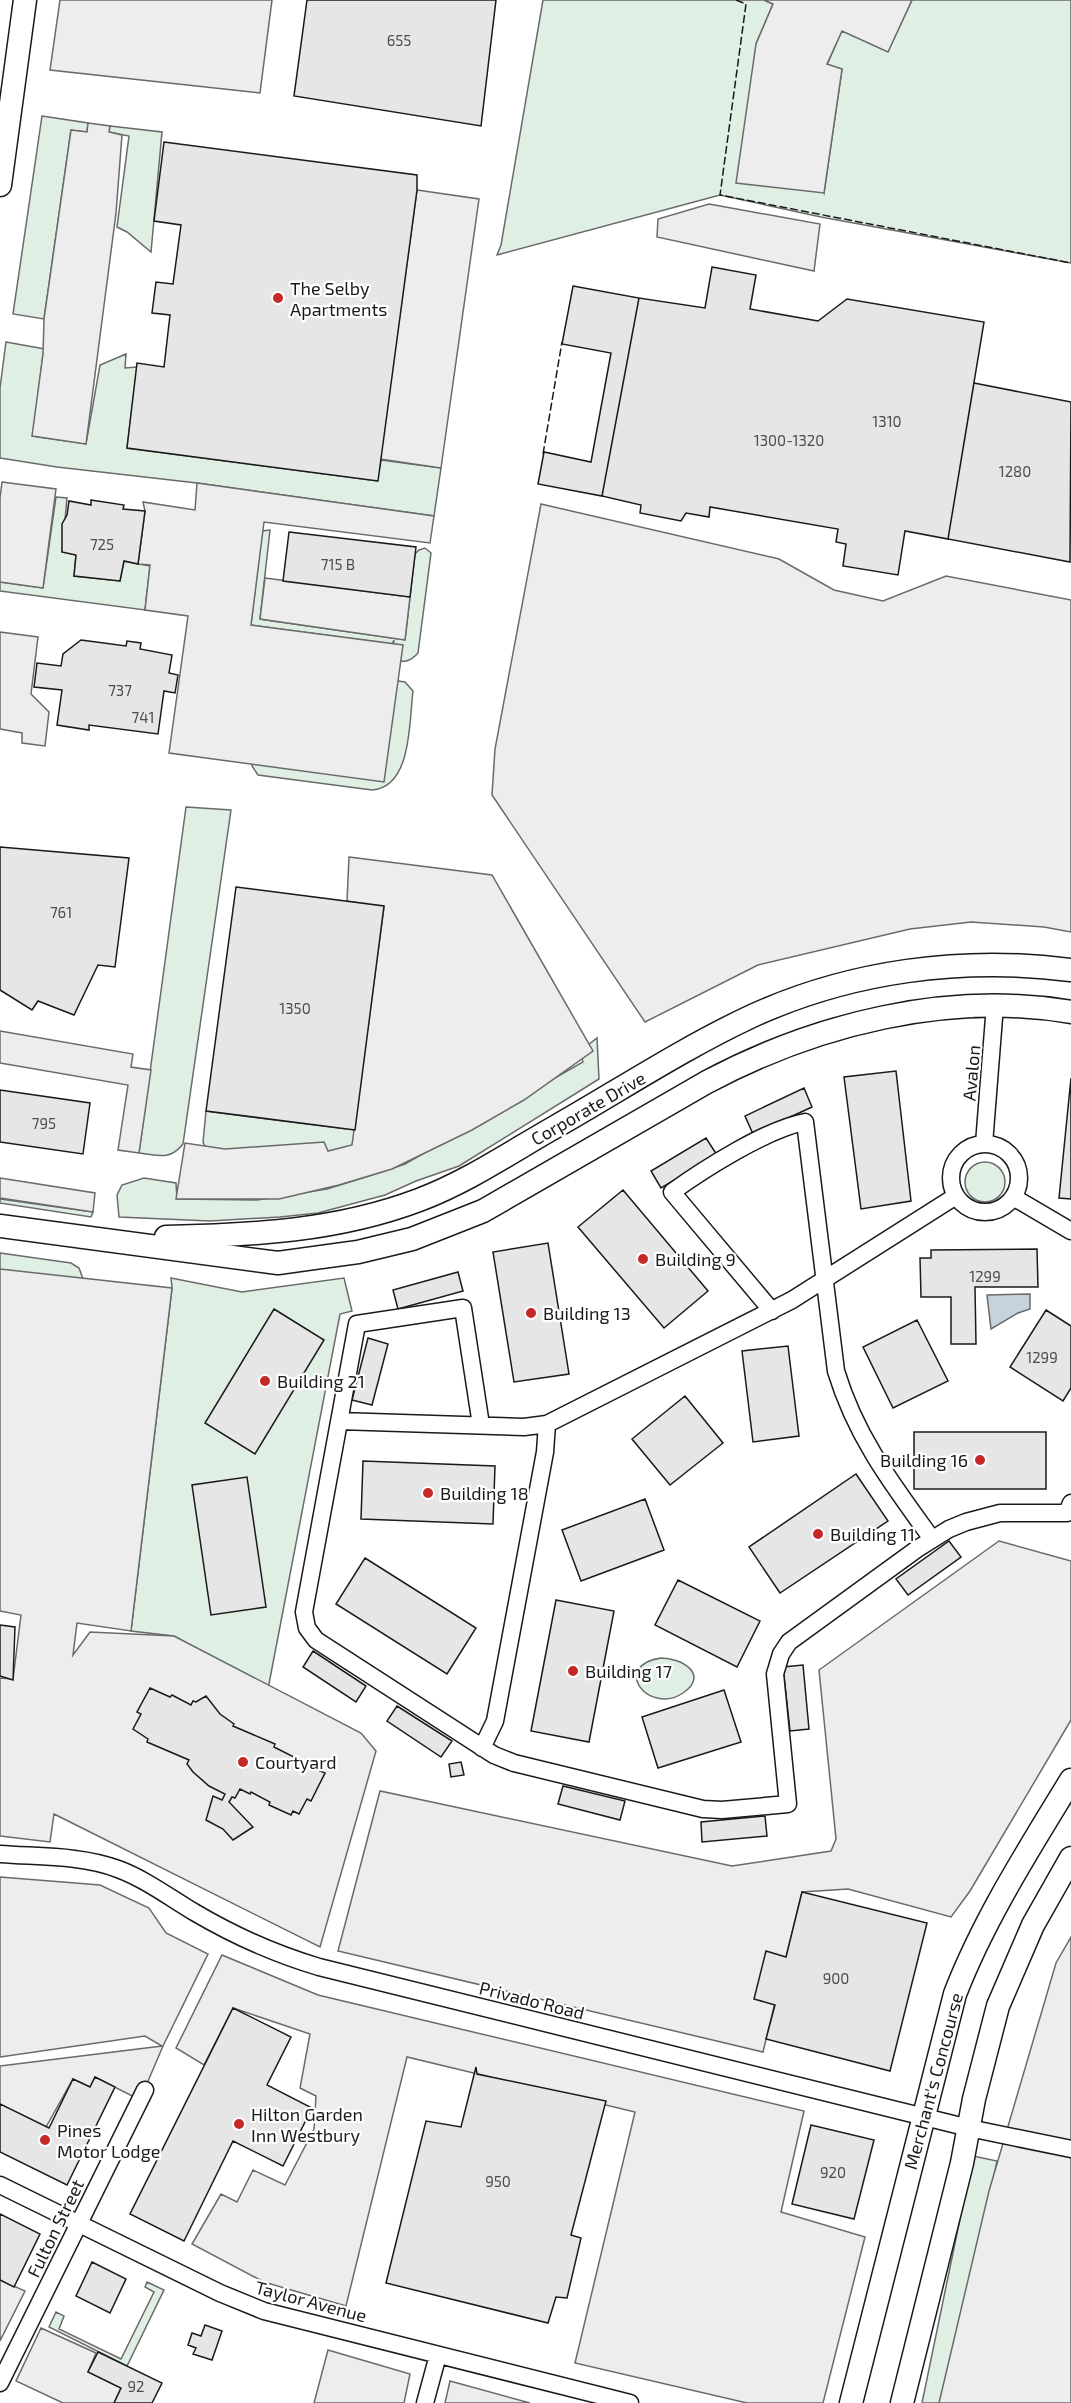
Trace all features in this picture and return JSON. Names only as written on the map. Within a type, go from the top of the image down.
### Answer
[{"type":"main road","points":[[0,185],[25,0]]},
{"type":"main road","name":"Corporate Drive","points":[[102,1239],[259,1234],[315,1227],[396,1208],[422,1199],[470,1176],[694,1046],[751,1017],[835,986],[896,973],[954,966],[1024,965],[1071,970]]},
{"type":"main road","name":"Corporate Drive","points":[[0,1226],[278,1263],[330,1258],[388,1245],[435,1231],[483,1212],[734,1068],[812,1036],[901,1016],[957,1007],[995,1005],[1071,1012]]},
{"type":"main road","points":[[642,1077],[646,1084],[657,1091],[682,1096]]},
{"type":"main road","name":"Merchant's Concourse","points":[[851,2403],[949,2016],[963,1975],[1024,1858],[1071,1780]]},
{"type":"main road","points":[[903,2403],[954,2198],[991,2031],[1008,1980],[1033,1925],[1071,1858]]},
{"type":"street","name":"Avalon","points":[[984,1144],[995,1005]]},
{"type":"street","points":[[772,1311],[672,1192],[698,1174],[773,1132],[805,1122],[836,1371],[849,1409],[877,1463],[932,1539]]},
{"type":"street","points":[[984,1144],[998,1147],[1006,1152],[1015,1163],[1019,1178],[1013,1197],[1003,1207],[989,1213],[968,1207],[956,1196],[951,1180],[954,1164],[963,1152],[984,1144]]},
{"type":"street","points":[[339,1421],[524,1427],[547,1424],[772,1311],[826,1280],[956,1196]]},
{"type":"street","points":[[1013,1197],[1071,1231]]},
{"type":"street","points":[[481,1425],[463,1308],[357,1324],[304,1612],[307,1628],[316,1640],[482,1748],[514,1763],[694,1808],[722,1810],[788,1804],[775,1674],[781,1654],[789,1642],[932,1539],[966,1522],[1000,1513],[1067,1513],[1071,1503]]},
{"type":"street","points":[[482,1748],[495,1721],[545,1452],[547,1424]]},
{"type":"street","name":"Privado Road","points":[[0,1854],[89,1861],[116,1868],[142,1880],[246,1940],[273,1952],[319,1967],[969,2128],[1071,2149]]},
{"type":"street","name":"Fulton Street","points":[[0,2383],[145,2090]]},
{"type":"street","name":"Taylor Avenue","points":[[0,2186],[251,2306],[630,2403]]},
{"type":"street","points":[[425,2403],[438,2355]]},
{"type":"green space","points":[[543,0],[764,0],[773,4],[756,44],[824,193],[842,69],[827,65],[842,30],[888,51],[912,0],[1071,0],[1071,263],[821,217],[720,195],[497,255],[501,245]]},
{"type":"green space","points":[[42,116],[88,123],[87,132],[71,130],[44,319],[13,314]]},
{"type":"green space","points":[[110,126],[162,132],[151,252],[127,232],[117,227],[129,136],[109,132]]},
{"type":"green space","points":[[6,342],[56,351],[43,354],[33,436],[86,444],[100,365],[126,354],[125,368],[137,367],[127,448],[377,481],[381,460],[441,468],[434,516],[0,458],[0,388]]},
{"type":"green space","points":[[56,497],[67,498],[62,552],[76,555],[74,576],[120,581],[124,561],[150,566],[145,610],[0,591],[0,582],[43,588]]},
{"type":"green space","points":[[270,530],[260,619],[405,640],[415,554],[425,548],[431,553],[418,653],[406,661],[392,660],[394,640],[392,644],[251,625],[262,531]]},
{"type":"green space","points":[[385,679],[405,682],[413,691],[406,751],[395,778],[385,786],[372,790],[258,775],[252,766],[254,751]]},
{"type":"green space","points":[[186,807],[231,810],[183,1144],[173,1153],[157,1156],[139,1153]]},
{"type":"green space","points":[[597,1038],[599,1079],[459,1166],[385,1195],[318,1213],[280,1217],[210,1221],[119,1217],[117,1195],[122,1185],[144,1178],[176,1183],[177,1199],[257,1200],[327,1189],[405,1164],[583,1062],[579,1052]]},
{"type":"green space","points":[[206,1111],[355,1130],[352,1146],[329,1153],[209,1155],[203,1142]]},
{"type":"green space","points":[[985,1162],[993,1163],[999,1168],[1004,1174],[1004,1190],[999,1196],[993,1201],[985,1202],[977,1201],[971,1196],[966,1190],[965,1182],[966,1174],[971,1168],[977,1163]]},
{"type":"green space","points":[[0,1199],[93,1212],[91,1217],[0,1203]]},
{"type":"green space","points":[[0,1253],[71,1263],[79,1268],[85,1284],[0,1272]]},
{"type":"green space","points":[[171,1278],[242,1292],[344,1278],[352,1311],[340,1314],[268,1689],[174,1636],[131,1631],[172,1288]]},
{"type":"green space","points":[[661,1658],[677,1661],[690,1668],[694,1680],[683,1693],[670,1698],[658,1698],[648,1694],[640,1687],[637,1679],[638,1670],[646,1663]]},
{"type":"green space","points":[[973,2156],[997,2161],[946,2403],[922,2403]]},
{"type":"green space","points":[[147,2282],[164,2290],[127,2366],[49,2327],[56,2312],[64,2316],[59,2329],[121,2359],[154,2292],[145,2287]]},
{"type":"shaded area","points":[[60,0],[272,0],[260,93],[50,70]]},
{"type":"shaded area","points":[[764,0],[912,0],[888,52],[842,31],[827,64],[842,69],[824,193],[736,183],[756,44],[773,4]]},
{"type":"shaded area","points":[[88,123],[110,126],[109,132],[122,135],[116,213],[86,444],[32,436],[43,354],[44,319],[71,130],[87,132]]},
{"type":"shaded area","points":[[417,190],[479,199],[441,468],[380,459]]},
{"type":"shaded area","points":[[709,204],[820,224],[814,271],[657,237],[658,219]]},
{"type":"shaded area","points":[[2,482],[56,489],[43,588],[0,582]]},
{"type":"shaded area","points":[[197,483],[434,516],[430,543],[264,522],[251,625],[403,645],[384,782],[169,753],[188,616],[145,610],[150,565],[138,564],[145,511],[143,502],[195,510]]},
{"type":"shaded area","points":[[541,504],[779,559],[834,590],[883,601],[946,576],[1071,600],[1071,932],[1044,927],[971,922],[910,929],[758,965],[645,1022],[492,795],[495,749]]},
{"type":"shaded area","points":[[265,578],[410,597],[405,640],[260,619]]},
{"type":"shaded area","points":[[0,632],[38,637],[31,694],[49,712],[45,746],[22,743],[22,733],[0,729]]},
{"type":"shaded area","points":[[349,857],[492,875],[593,1051],[524,1100],[472,1130],[392,1169],[339,1185],[279,1199],[176,1199],[185,1143],[225,1149],[324,1142],[328,1151],[352,1145],[384,907],[347,901]]},
{"type":"shaded area","points":[[0,1031],[133,1054],[131,1067],[151,1070],[139,1153],[118,1150],[128,1085],[0,1063]]},
{"type":"shaded area","points":[[0,1178],[95,1193],[93,1212],[0,1198]]},
{"type":"shaded area","points":[[0,1269],[172,1288],[131,1631],[77,1623],[73,1655],[90,1632],[174,1636],[361,1733],[376,1751],[320,1947],[54,1814],[50,1842],[0,1836],[0,1678],[13,1679],[21,1615],[0,1611]]},
{"type":"shaded area","points":[[1030,1294],[1030,1309],[1018,1313],[991,1329],[987,1295]]},
{"type":"shaded area","points":[[999,1541],[1071,1561],[1071,1720],[970,1891],[951,1917],[848,1889],[802,1892],[763,2052],[338,1951],[380,1791],[732,1866],[831,1851],[836,1839],[819,1670]]},
{"type":"shaded area","points":[[0,1877],[100,1885],[149,1908],[166,1933],[208,1954],[163,2046],[140,2100],[95,2077],[90,2087],[73,2079],[46,2127],[0,2104],[0,2066],[162,2046],[145,2036],[0,2057]]},
{"type":"shaded area","points":[[1071,1937],[1071,2403],[939,2403],[989,2191],[1056,1963]]},
{"type":"shaded area","points":[[222,1955],[318,1995],[804,2111],[781,2212],[865,2237],[823,2403],[747,2403],[575,2363],[635,2112],[407,2057],[346,2306],[264,2282],[192,2244],[221,2194],[237,2202],[253,2170],[285,2185],[314,2129],[316,2096],[300,2088],[310,2034],[233,2008],[204,2065],[176,2048]]},
{"type":"shaded area","points":[[0,2280],[25,2291],[0,2341]]},
{"type":"shaded area","points":[[41,2328],[96,2353],[88,2372],[121,2388],[114,2403],[63,2403],[16,2381]]},
{"type":"shaded area","points":[[328,2350],[410,2374],[404,2403],[314,2403]]},
{"type":"shaded area","points":[[450,2381],[530,2403],[445,2403]]},
{"type":"building","points":[[307,0],[496,0],[481,126],[294,96]]},
{"type":"building","name":"The Selby Apartments","points":[[164,142],[417,175],[417,190],[378,481],[127,448],[137,363],[164,367],[170,315],[152,313],[156,282],[173,284],[181,225],[154,221]]},
{"type":"building","points":[[712,267],[756,275],[750,309],[818,321],[847,299],[984,322],[948,539],[905,531],[898,575],[843,566],[846,544],[836,542],[838,529],[710,507],[709,517],[686,513],[681,521],[640,513],[641,505],[602,496],[639,298],[705,308]]},
{"type":"building","points":[[573,286],[639,298],[602,496],[538,484],[544,452],[591,462],[611,353],[562,344]]},
{"type":"building","points":[[974,383],[1071,402],[1070,562],[948,539]]},
{"type":"building","points":[[91,500],[124,505],[123,509],[145,511],[138,564],[124,561],[120,581],[74,576],[76,555],[62,552],[62,524],[67,515],[69,501],[91,505]]},
{"type":"building","points":[[289,532],[416,547],[410,597],[283,581]]},
{"type":"building","points":[[81,640],[126,646],[127,641],[141,643],[140,649],[172,655],[169,673],[178,675],[175,693],[164,691],[158,734],[89,725],[89,730],[57,725],[62,690],[34,687],[37,663],[61,666],[63,654]]},
{"type":"building","points":[[0,847],[129,858],[115,967],[98,965],[74,1015],[38,1001],[32,1010],[0,990]]},
{"type":"building","points":[[236,887],[384,906],[355,1130],[206,1111]]},
{"type":"building","points":[[896,1071],[911,1201],[861,1209],[844,1077]]},
{"type":"building","points":[[1071,1078],[1071,1199],[1059,1198]]},
{"type":"building","points":[[804,1088],[812,1107],[753,1134],[745,1116]]},
{"type":"building","points":[[0,1090],[90,1103],[83,1154],[0,1142]]},
{"type":"building","points":[[706,1138],[717,1155],[661,1188],[651,1171]]},
{"type":"building","name":"Building 9","points":[[623,1190],[708,1291],[664,1328],[578,1227]]},
{"type":"building","name":"Building 13","points":[[548,1243],[569,1374],[514,1382],[493,1252]]},
{"type":"building","points":[[1037,1249],[1038,1287],[975,1287],[976,1344],[951,1344],[951,1297],[921,1297],[920,1258],[931,1258],[931,1250]]},
{"type":"building","points":[[458,1272],[463,1291],[398,1309],[393,1290]]},
{"type":"building","name":"Building 21","points":[[274,1309],[324,1340],[255,1454],[205,1423]]},
{"type":"building","points":[[1046,1310],[1071,1326],[1071,1388],[1063,1401],[1010,1367]]},
{"type":"building","points":[[917,1320],[948,1381],[893,1408],[863,1347]]},
{"type":"building","points":[[368,1338],[388,1344],[372,1405],[352,1400]]},
{"type":"building","points":[[788,1346],[799,1436],[753,1442],[742,1351]]},
{"type":"building","points":[[685,1396],[723,1443],[670,1485],[632,1439]]},
{"type":"building","name":"Building 16","points":[[914,1432],[1046,1432],[1046,1489],[914,1489]]},
{"type":"building","name":"Building 18","points":[[363,1461],[495,1466],[493,1524],[361,1519]]},
{"type":"building","name":"Building 11","points":[[856,1474],[888,1521],[780,1593],[749,1547]]},
{"type":"building","points":[[247,1477],[266,1607],[211,1615],[192,1485]]},
{"type":"building","points":[[645,1499],[664,1550],[581,1581],[562,1530]]},
{"type":"building","points":[[949,1541],[961,1557],[908,1595],[896,1579]]},
{"type":"building","points":[[365,1558],[476,1628],[447,1674],[336,1604]]},
{"type":"building","points":[[678,1580],[760,1621],[737,1667],[655,1625]]},
{"type":"building","name":"Building 17","points":[[556,1600],[614,1611],[589,1742],[531,1731]]},
{"type":"building","points":[[0,1625],[15,1627],[13,1680],[0,1676]]},
{"type":"building","points":[[313,1651],[366,1686],[356,1702],[303,1667]]},
{"type":"building","points":[[803,1665],[809,1729],[790,1731],[783,1667]]},
{"type":"building","name":"Courtyard","points":[[150,1688],[170,1697],[172,1695],[191,1705],[193,1701],[196,1702],[206,1696],[220,1714],[234,1724],[233,1726],[275,1744],[274,1747],[294,1757],[293,1759],[325,1773],[311,1801],[307,1799],[299,1814],[293,1811],[291,1815],[269,1805],[270,1802],[251,1792],[250,1794],[240,1789],[235,1798],[232,1797],[229,1802],[253,1827],[233,1840],[223,1829],[206,1820],[213,1796],[222,1800],[225,1794],[209,1786],[193,1772],[187,1764],[189,1760],[147,1742],[148,1739],[133,1729],[141,1714],[137,1712]]},
{"type":"building","points":[[724,1690],[741,1742],[658,1768],[642,1717]]},
{"type":"building","points":[[397,1706],[452,1741],[441,1757],[387,1721]]},
{"type":"building","points":[[461,1762],[464,1775],[451,1777],[449,1764]]},
{"type":"building","points":[[563,1786],[625,1801],[620,1820],[558,1804]]},
{"type":"building","points":[[765,1816],[767,1836],[702,1842],[701,1822]]},
{"type":"building","points":[[802,1892],[927,1923],[890,2071],[766,2039],[775,2005],[754,1999],[766,1951],[786,1957]]},
{"type":"building","name":"Hilton Garden Inn Westbury","points":[[233,2008],[291,2037],[267,2085],[312,2108],[283,2166],[233,2141],[184,2241],[130,2214]]},
{"type":"building","points":[[476,2067],[477,2074],[606,2101],[571,2235],[581,2238],[567,2298],[556,2297],[548,2323],[386,2283],[426,2121],[461,2127]]},
{"type":"building","name":"Pines Motor Lodge","points":[[95,2077],[115,2087],[67,2185],[0,2152],[0,2104],[49,2128],[73,2079],[90,2087]]},
{"type":"building","points":[[811,2125],[874,2140],[854,2219],[792,2204]]},
{"type":"building","points":[[0,2214],[40,2234],[14,2287],[0,2280]]},
{"type":"building","points":[[92,2262],[126,2279],[110,2313],[76,2296]]},
{"type":"building","points":[[205,2325],[222,2331],[212,2360],[193,2354],[196,2348],[188,2345],[192,2333],[201,2336]]},
{"type":"building","points":[[98,2352],[162,2383],[152,2403],[114,2403],[121,2388],[88,2372]]},
{"type":"fence","points":[[736,0],[746,4],[720,195],[1071,263]]},
{"type":"fence","points":[[543,454],[562,342]]},
{"type":"place","name":"The Selby Apartments","points":[[278,298]]},
{"type":"place","name":"Building 9","points":[[643,1259]]},
{"type":"place","name":"Building 13","points":[[531,1313]]},
{"type":"place","name":"Building 21","points":[[265,1381]]},
{"type":"place","name":"Building 16","points":[[980,1460]]},
{"type":"place","name":"Building 18","points":[[428,1493]]},
{"type":"place","name":"Building 11","points":[[818,1534]]},
{"type":"place","name":"Building 17","points":[[573,1671]]},
{"type":"place","name":"Courtyard","points":[[243,1762]]},
{"type":"place","name":"Hilton Garden Inn Westbury","points":[[239,2124]]},
{"type":"place","name":"Pines Motor Lodge","points":[[45,2140]]}]
